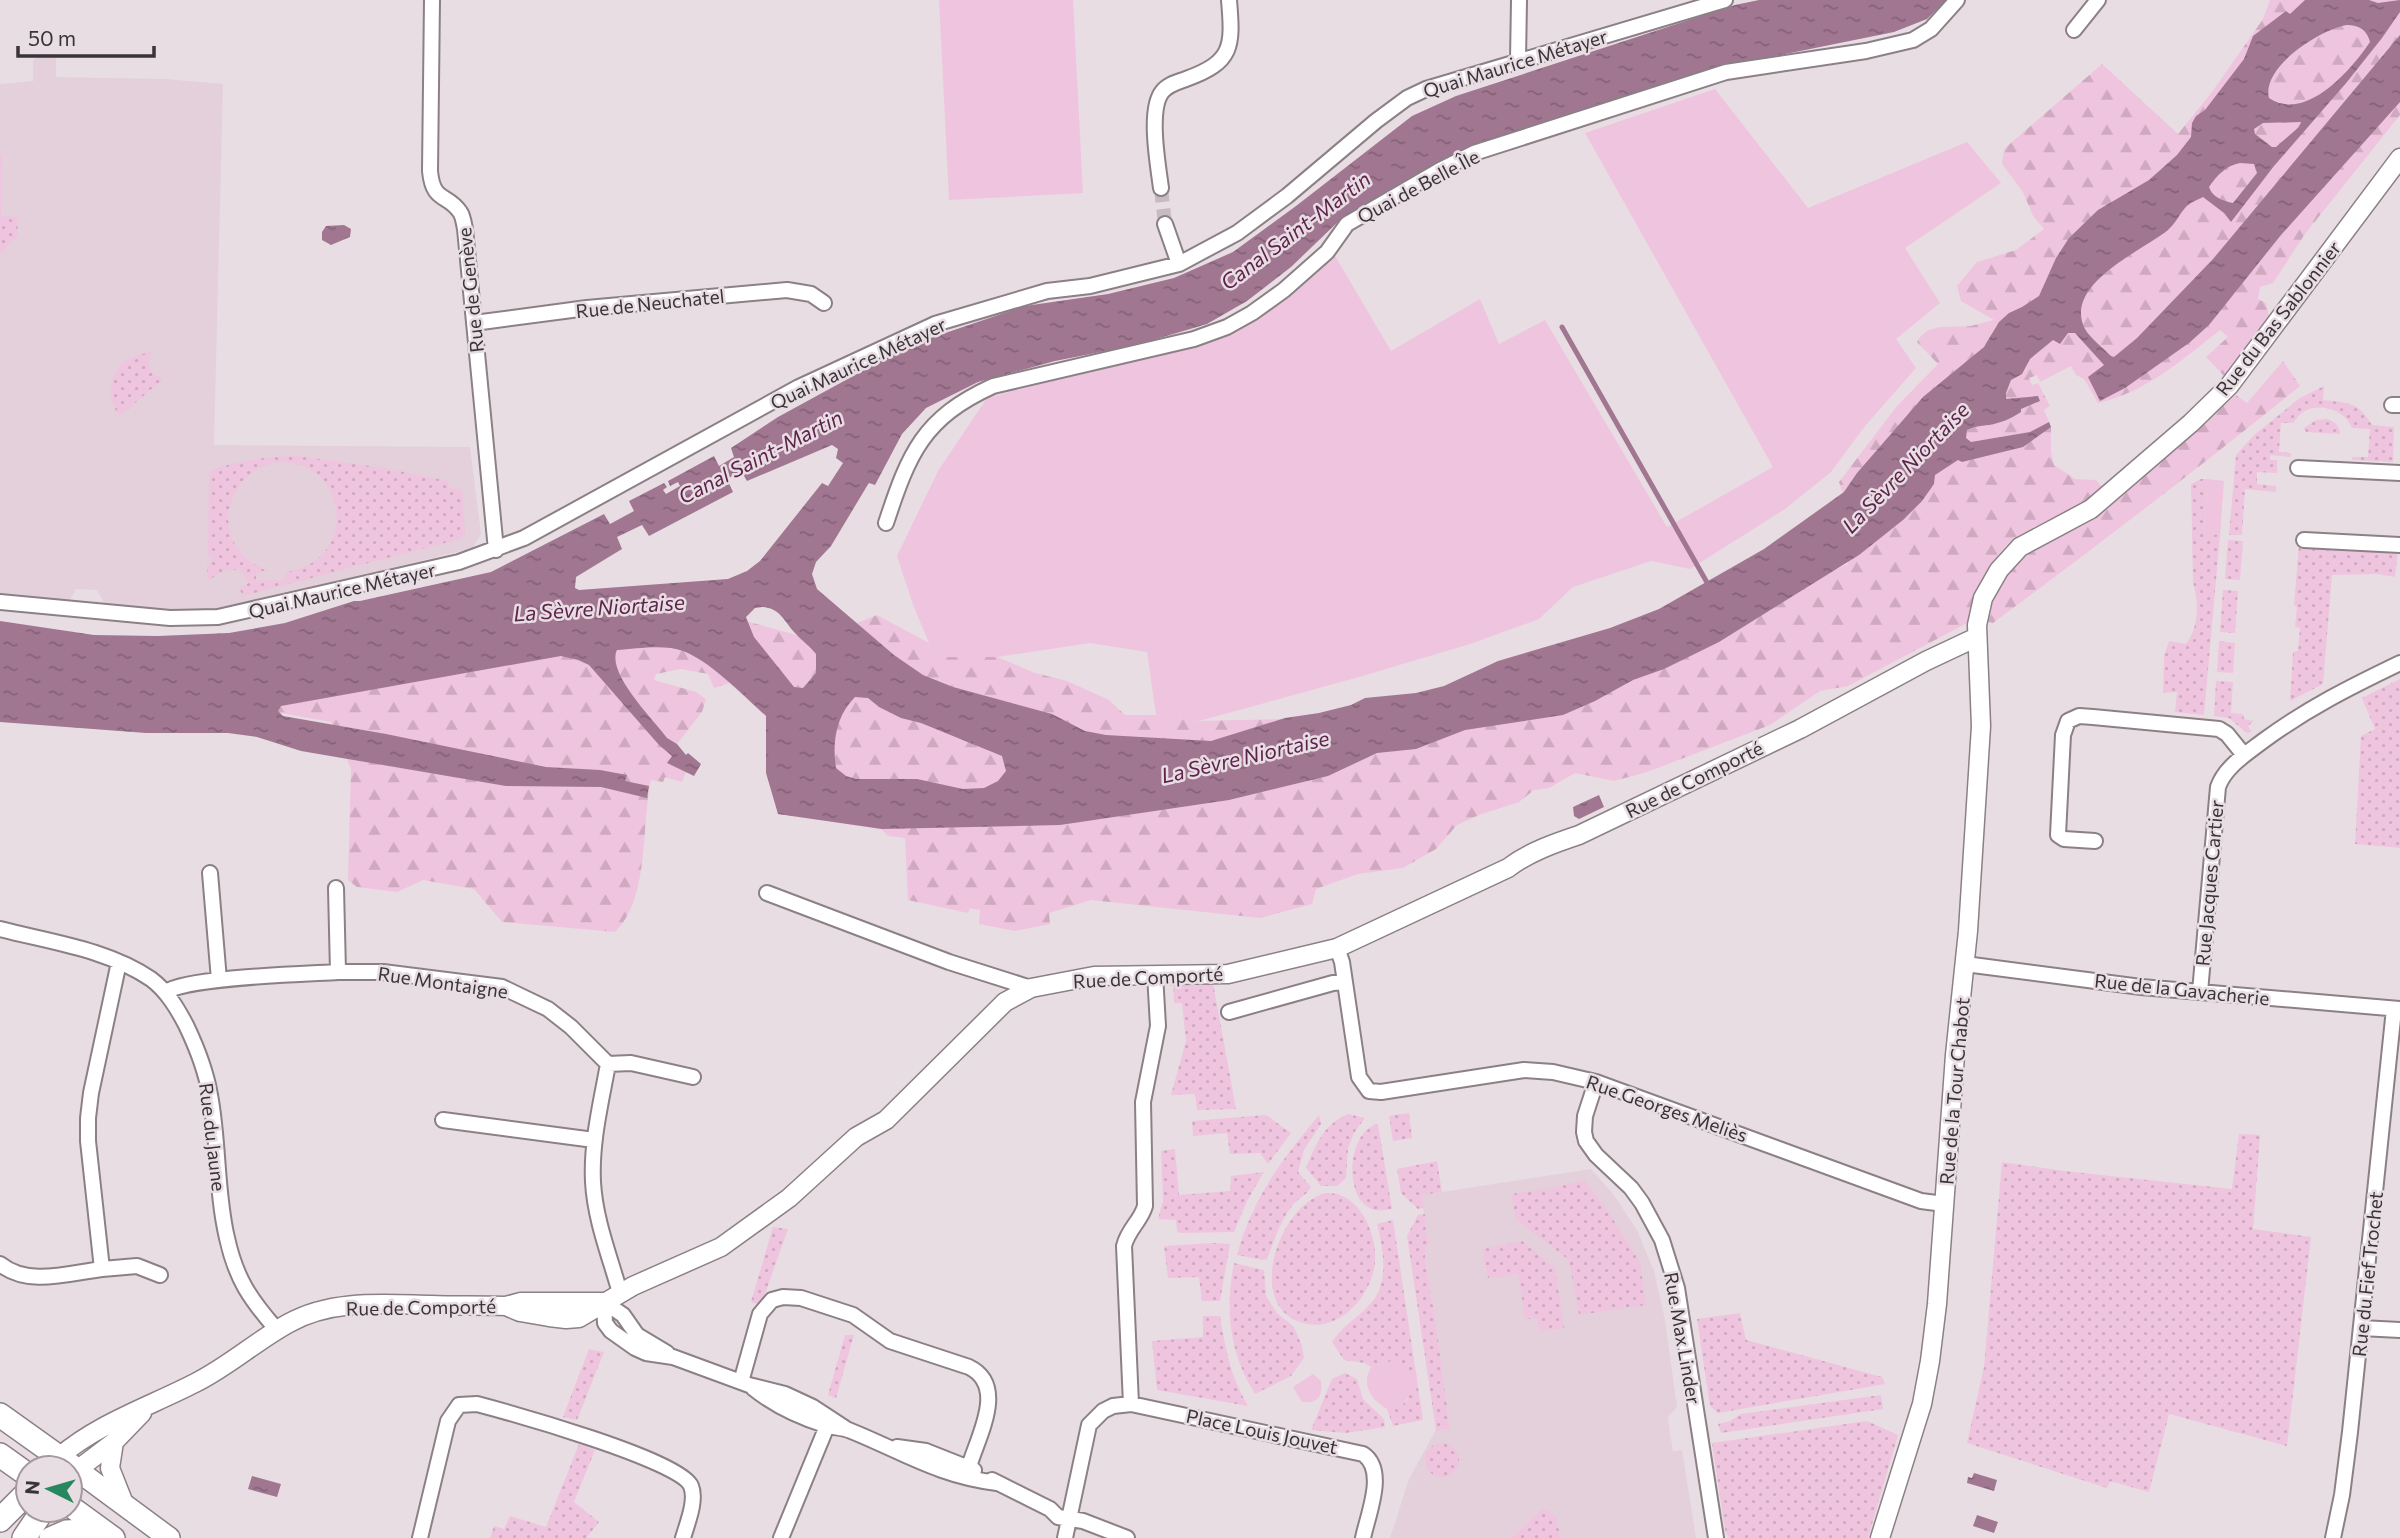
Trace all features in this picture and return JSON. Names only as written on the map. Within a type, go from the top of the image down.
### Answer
[{"type":"main road","points":[[0,1415],[46,1454]]},
{"type":"main road","points":[[84,1481],[125,1506],[169,1538]]},
{"type":"main road","points":[[0,1520],[14,1506]]},
{"type":"main road","points":[[84,1516],[108,1533]]},
{"type":"main road","points":[[50,1538],[65,1531],[108,1533]]},
{"type":"street","name":"Rue de Genève","points":[[432,0],[429,171],[431,186],[438,195],[461,212],[465,229],[496,550]]},
{"type":"street","points":[[1161,188],[1156,129],[1157,103],[1162,92],[1171,84],[1205,72],[1219,62],[1228,50],[1231,22],[1229,0]]},
{"type":"street","points":[[1518,60],[1519,0]]},
{"type":"street","name":"Quai Maurice Métayer","points":[[0,602],[170,618],[218,617],[459,562],[496,550],[578,510],[799,387],[935,324],[1047,291],[1090,286],[1179,264],[1237,233],[1407,98],[1426,89],[1725,0]]},
{"type":"street","name":"Quai de Belle Île","points":[[886,523],[914,452],[931,426],[970,397],[993,386],[1194,339],[1227,327],[1252,313],[1284,289],[1326,252],[1347,224],[1474,153],[1726,72],[1866,51],[1913,40],[1931,29],[1957,0]]},
{"type":"street","points":[[2074,30],[2098,0]]},
{"type":"street","name":"Rue du Bas Sablonnier","points":[[1977,638],[1983,598],[2009,557],[2035,538],[2091,509],[2191,423],[2229,386],[2400,158]]},
{"type":"street","points":[[1165,224],[1179,264]]},
{"type":"street","name":"Rue de Neuchatel","points":[[474,323],[587,308],[787,290],[811,294],[824,303]]},
{"type":"street","points":[[2298,468],[2400,473]]},
{"type":"street","points":[[2304,540],[2400,545]]},
{"type":"street","name":"Rue de Comporté","points":[[72,1454],[79,1441],[111,1422],[223,1368],[277,1330],[301,1317],[344,1306],[371,1304],[506,1306],[521,1302],[612,1297],[721,1247],[789,1198],[856,1137],[886,1120],[1005,1002],[1031,988],[1094,976],[1228,974],[1337,948],[1800,729],[1926,661],[1977,638]]},
{"type":"street","name":"Rue de la Tour Chabot","points":[[1880,1538],[1907,1454],[1926,1382],[1937,1304],[1955,1055],[1965,964],[1980,726],[1977,638]]},
{"type":"street","name":"Rue Jacques Cartier","points":[[2200,992],[2218,787],[2226,771],[2244,755],[2323,700],[2400,663]]},
{"type":"street","points":[[2095,841],[2064,839],[2058,835],[2063,735],[2068,721],[2073,718],[2093,717],[2218,729],[2227,734],[2244,755]]},
{"type":"street","points":[[210,873],[219,980]]},
{"type":"street","points":[[336,888],[338,972]]},
{"type":"street","points":[[767,893],[949,962],[1031,988]]},
{"type":"street","name":"Rue du Jaune","points":[[0,929],[105,956],[145,976],[166,992],[198,1052],[207,1084],[223,1215],[231,1252],[248,1295],[277,1330]]},
{"type":"street","points":[[1229,1012],[1345,982],[1337,948]]},
{"type":"street","points":[[102,1269],[88,1141],[88,1118],[90,1093],[119,962]]},
{"type":"street","name":"Rue de la Gavacherie","points":[[1965,964],[2200,992],[2397,1009]]},
{"type":"street","name":"Rue Montaigne","points":[[166,992],[181,986],[219,980],[338,972],[383,972],[502,988],[548,1009],[581,1036],[608,1064]]},
{"type":"street","points":[[1065,1538],[1089,1426],[1103,1411],[1113,1406],[1131,1404],[1124,1246],[1130,1228],[1145,1206],[1143,1102],[1158,1026],[1155,974]]},
{"type":"street","name":"Rue Georges Meliès","points":[[1345,982],[1359,1077],[1369,1091],[1381,1092],[1524,1070],[1553,1072],[1596,1082],[1921,1201],[1944,1204]]},
{"type":"street","name":"Rue du Fief Trochet","points":[[2333,1538],[2347,1457],[2397,1009]]},
{"type":"street","points":[[692,1077],[631,1063],[608,1064],[594,1140],[593,1181],[612,1297],[605,1324],[635,1348],[646,1353],[673,1357],[745,1383],[785,1394],[806,1403],[845,1428],[936,1470],[998,1483]]},
{"type":"street","name":"Rue Max Linder","points":[[1596,1082],[1585,1116],[1586,1141],[1642,1203],[1662,1240],[1677,1288],[1716,1538]]},
{"type":"street","points":[[443,1120],[594,1140]]},
{"type":"street","points":[[0,1264],[16,1275],[32,1277],[137,1266],[160,1275]]},
{"type":"street","points":[[745,1383],[760,1314],[772,1300],[792,1296],[853,1315],[890,1341],[969,1367],[980,1374],[988,1390],[988,1404],[969,1467]]},
{"type":"street","points":[[2361,1328],[2400,1331]]},
{"type":"street","points":[[745,1383],[780,1407],[827,1426],[845,1428]]},
{"type":"street","name":"Rue de Comporté","points":[[84,1458],[114,1442],[151,1404]]},
{"type":"street","points":[[420,1538],[448,1421],[459,1405],[467,1404],[477,1404],[568,1429],[675,1471],[691,1484],[693,1493],[683,1538]]},
{"type":"street","name":"Place Louis Jouvet","points":[[1131,1404],[1357,1451],[1372,1461],[1376,1473],[1363,1538]]},
{"type":"street","points":[[781,1538],[827,1426]]},
{"type":"street","points":[[114,1442],[110,1468],[125,1506]]},
{"type":"street","points":[[891,1447],[926,1451],[969,1467],[1050,1509],[1058,1517],[1083,1521],[1127,1538]]},
{"type":"shaded area","points":[[42,54],[56,55],[56,77],[166,79],[223,84],[214,445],[470,447],[481,534],[473,548],[226,609],[160,611],[106,606],[97,590],[76,589],[69,602],[0,595],[0,84],[33,81],[33,60]]},
{"type":"shaded area","points":[[1591,1169],[1614,1195],[1637,1230],[1654,1271],[1665,1320],[1677,1407],[1668,1417],[1670,1433],[1673,1451],[1682,1450],[1696,1538],[1390,1538],[1409,1479],[1436,1430],[1450,1429],[1425,1259],[1425,1246],[1431,1243],[1426,1236],[1422,1195]]},
{"type":"green space","points":[[939,0],[1073,0],[1083,193],[949,200]]},
{"type":"green space","points":[[2270,0],[2400,0],[2400,115],[2305,234],[2273,283],[2260,287],[2258,299],[2266,303],[2269,316],[2225,377],[2206,357],[2228,337],[2220,330],[2148,383],[2098,403],[2084,379],[2076,375],[2071,366],[2040,382],[2037,375],[2029,378],[2032,385],[2038,383],[2050,406],[2044,410],[2051,427],[2054,465],[2075,479],[2096,480],[2104,489],[2075,509],[2030,529],[2008,544],[1988,570],[1969,622],[1848,686],[1820,691],[1770,725],[1647,772],[1614,781],[1575,773],[1549,788],[1534,790],[1519,802],[1457,825],[1436,849],[1403,868],[1358,874],[1316,889],[1312,904],[1260,918],[1091,900],[1049,913],[1050,924],[1015,931],[979,924],[980,910],[970,908],[968,913],[908,900],[905,838],[888,836],[881,829],[778,814],[768,772],[766,716],[729,683],[714,688],[708,674],[681,669],[656,674],[654,680],[696,692],[706,699],[702,712],[677,744],[668,763],[686,772],[682,782],[665,777],[663,782],[651,780],[639,881],[626,918],[615,932],[502,922],[474,889],[423,880],[397,892],[357,887],[348,880],[351,769],[331,722],[268,711],[272,696],[735,618],[830,644],[857,623],[877,615],[929,643],[935,657],[997,657],[1035,673],[1067,681],[1109,700],[1125,715],[1156,715],[1199,721],[1397,716],[1808,582],[1848,564],[1846,547],[1849,513],[1839,482],[1897,406],[1938,364],[1917,342],[1921,336],[1933,329],[1971,326],[1994,320],[1961,301],[1957,286],[1977,262],[2016,250],[2044,229],[2033,216],[2023,192],[2002,164],[2004,149],[2102,64],[2178,134],[2212,92],[2263,19]]},
{"type":"green space","points":[[1715,89],[1808,208],[1967,142],[2001,183],[1905,248],[1940,303],[1896,339],[1916,368],[1865,426],[1831,472],[1785,509],[1690,569],[1651,561],[1573,587],[1539,619],[1470,644],[1199,721],[1156,715],[1147,652],[1090,643],[997,657],[935,657],[897,556],[938,471],[987,398],[1239,331],[1334,254],[1391,351],[1480,299],[1499,344],[1545,320],[1667,527],[1773,467],[1585,133]]},
{"type":"green space","points":[[0,153],[1,216],[17,217],[18,237],[10,242],[0,255]]},
{"type":"green space","points":[[152,351],[148,363],[153,374],[163,379],[120,416],[112,402],[112,380],[120,366],[129,359]]},
{"type":"green space","points":[[2283,361],[2300,386],[2032,594],[1993,623],[1985,621],[1994,594],[2011,567],[2044,543],[2086,524],[2111,505],[2236,395],[2247,403]]},
{"type":"green space","points":[[2324,386],[2323,400],[2357,407],[2372,425],[2394,427],[2393,462],[2352,460],[2352,457],[2368,457],[2370,429],[2352,428],[2344,417],[2332,410],[2311,408],[2293,423],[2281,423],[2279,452],[2291,453],[2291,457],[2270,455],[2270,460],[2277,460],[2277,473],[2257,472],[2257,484],[2276,486],[2276,492],[2245,489],[2242,535],[2229,535],[2236,455],[2254,435],[2300,398]]},
{"type":"green space","points":[[2328,419],[2337,425],[2340,434],[2306,432],[2304,428],[2316,420]]},
{"type":"green space","points":[[297,456],[384,468],[448,481],[449,488],[462,489],[465,534],[460,539],[243,596],[239,588],[249,583],[240,570],[222,572],[208,582],[207,564],[211,562],[208,556],[209,471],[263,458]],"holes":[[[272,463],[298,464],[317,475],[330,491],[336,510],[335,531],[326,550],[310,564],[285,572],[285,580],[256,580],[256,573],[269,571],[248,559],[235,545],[228,517],[231,503],[246,478],[258,469]]]},
{"type":"green space","points":[[2208,479],[2204,533],[2220,535],[2204,715],[2175,712],[2177,692],[2163,693],[2164,656],[2169,641],[2186,644],[2196,622],[2191,484]]},
{"type":"green space","points":[[2208,479],[2224,481],[2220,535],[2204,534]]},
{"type":"green space","points":[[2228,540],[2243,541],[2240,580],[2225,579]]},
{"type":"green space","points":[[2299,544],[2398,550],[2395,577],[2376,574],[2332,575],[2323,684],[2290,701],[2293,652],[2298,651],[2300,628],[2295,627],[2297,607],[2294,605]]},
{"type":"green space","points":[[2223,590],[2238,591],[2235,633],[2220,632]]},
{"type":"green space","points":[[2219,641],[2235,643],[2233,673],[2217,672]]},
{"type":"green space","points":[[2400,679],[2400,848],[2355,844],[2361,736],[2375,729],[2362,698]]},
{"type":"green space","points":[[2216,681],[2233,682],[2231,713],[2243,714],[2244,719],[2254,721],[2248,726],[2252,732],[2247,733],[2229,718],[2214,716]]},
{"type":"green space","points":[[1213,983],[1236,1109],[1197,1110],[1195,1094],[1171,1095],[1186,1041],[1182,1003],[1174,1003],[1173,984]]},
{"type":"green space","points":[[1409,1113],[1412,1138],[1393,1141],[1389,1116]]},
{"type":"green space","points":[[1348,1114],[1365,1118],[1354,1133],[1348,1148],[1346,1178],[1337,1186],[1321,1186],[1306,1168],[1326,1130]]},
{"type":"green space","points":[[1266,1115],[1291,1133],[1268,1164],[1260,1153],[1230,1154],[1227,1133],[1193,1136],[1192,1121]]},
{"type":"green space","points":[[1319,1115],[1321,1124],[1304,1150],[1298,1172],[1311,1187],[1287,1213],[1267,1259],[1237,1255],[1260,1197],[1292,1148]]},
{"type":"green space","points":[[1378,1124],[1392,1209],[1372,1209],[1361,1201],[1353,1177],[1355,1150],[1360,1138],[1368,1129]]},
{"type":"green space","points":[[2239,1134],[2260,1135],[2253,1229],[2311,1237],[2287,1446],[2169,1414],[2149,1492],[2110,1481],[2107,1488],[1967,1443],[1984,1367],[2002,1162],[2232,1189]]},
{"type":"green space","points":[[1175,1149],[1179,1195],[1230,1191],[1231,1176],[1264,1172],[1247,1201],[1234,1232],[1181,1233],[1177,1232],[1176,1220],[1158,1219],[1163,1201],[1161,1151]]},
{"type":"green space","points":[[1437,1161],[1442,1192],[1422,1195],[1424,1208],[1418,1209],[1401,1193],[1397,1169]]},
{"type":"green space","points":[[1584,1180],[1640,1262],[1646,1305],[1579,1315],[1569,1260],[1516,1219],[1511,1194]]},
{"type":"green space","points":[[1326,1193],[1338,1194],[1348,1199],[1364,1216],[1373,1240],[1375,1263],[1366,1290],[1349,1312],[1325,1324],[1311,1325],[1297,1321],[1282,1310],[1274,1294],[1272,1274],[1275,1253],[1295,1214],[1310,1201]]},
{"type":"green space","points":[[1425,1214],[1426,1236],[1431,1243],[1425,1246],[1425,1259],[1450,1429],[1436,1430],[1407,1236],[1418,1215]]},
{"type":"green space","points":[[1393,1220],[1423,1420],[1393,1426],[1387,1409],[1402,1405],[1408,1399],[1392,1361],[1371,1367],[1364,1363],[1344,1360],[1332,1342],[1377,1295],[1383,1265],[1377,1224]]},
{"type":"green space","points":[[773,1227],[788,1229],[761,1305],[751,1302]]},
{"type":"green space","points":[[1522,1241],[1555,1268],[1564,1328],[1539,1331],[1537,1318],[1525,1319],[1518,1274],[1488,1278],[1482,1249]]},
{"type":"green space","points":[[1230,1244],[1220,1301],[1202,1301],[1199,1277],[1168,1278],[1164,1246]]},
{"type":"green space","points":[[1234,1263],[1264,1270],[1266,1296],[1277,1313],[1294,1327],[1304,1358],[1291,1376],[1255,1394],[1239,1363],[1231,1330],[1230,1297]]},
{"type":"green space","points":[[1740,1313],[1746,1340],[1882,1377],[1885,1384],[1718,1413],[1710,1406],[1697,1319]]},
{"type":"green space","points":[[1203,1316],[1220,1316],[1230,1362],[1248,1406],[1157,1390],[1152,1341],[1203,1337]]},
{"type":"green space","points":[[845,1335],[854,1335],[836,1398],[828,1395]]},
{"type":"green space","points":[[589,1349],[604,1352],[577,1420],[563,1417]]},
{"type":"green space","points":[[1392,1361],[1407,1367],[1412,1377],[1412,1387],[1402,1405],[1387,1409],[1372,1397],[1367,1380],[1371,1367]]},
{"type":"green space","points":[[1345,1373],[1357,1379],[1363,1399],[1384,1419],[1385,1427],[1346,1433],[1311,1430],[1332,1379]]},
{"type":"green space","points":[[1313,1374],[1321,1381],[1320,1395],[1312,1402],[1302,1402],[1293,1387]]},
{"type":"green space","points":[[1881,1395],[1883,1409],[1721,1433],[1718,1424],[1741,1414]]},
{"type":"green space","points":[[1867,1421],[1898,1435],[1868,1538],[1729,1538],[1725,1530],[1712,1443]]},
{"type":"green space","points":[[1442,1443],[1454,1448],[1459,1460],[1454,1472],[1442,1477],[1430,1472],[1425,1460],[1430,1448]]},
{"type":"green space","points":[[579,1444],[595,1450],[574,1502],[599,1522],[586,1538],[490,1538],[494,1526],[504,1529],[510,1516],[546,1527]]},
{"type":"green space","points":[[1541,1510],[1548,1510],[1557,1517],[1560,1538],[1512,1538]]},
{"type":"water","points":[[1759,0],[1947,0],[1927,19],[1894,32],[1721,67],[1467,147],[1342,218],[1291,267],[1247,301],[1207,324],[1136,345],[1055,361],[978,382],[926,408],[902,434],[875,485],[869,483],[831,546],[816,562],[812,574],[817,589],[894,655],[923,675],[953,687],[1052,714],[1085,731],[1106,735],[1211,741],[1285,718],[1351,705],[1365,698],[1416,693],[1444,686],[1498,661],[1610,628],[1659,609],[1764,549],[1844,492],[1857,473],[1923,397],[1984,347],[1999,322],[2009,313],[2039,296],[2056,258],[2069,238],[2098,210],[2149,180],[2177,155],[2191,137],[2192,123],[2196,116],[2205,110],[2244,59],[2253,36],[2286,11],[2290,14],[2305,0],[2369,0],[2378,3],[2400,0],[2400,12],[2382,38],[2274,166],[2231,222],[2203,197],[2187,206],[2168,230],[2125,258],[2095,283],[2085,297],[2081,313],[2085,329],[2111,356],[2114,357],[2137,338],[2213,259],[2400,35],[2400,102],[2281,235],[2209,325],[2189,343],[2125,388],[2100,401],[2088,377],[2104,365],[2075,333],[2068,333],[2060,344],[2053,340],[2030,359],[2022,374],[2011,380],[2006,393],[2006,399],[2038,396],[2040,401],[2005,420],[1967,430],[1966,438],[1971,442],[2030,432],[2049,422],[2051,427],[2023,447],[1962,462],[1958,460],[1935,475],[1934,484],[1922,501],[1903,520],[1859,555],[1719,642],[1563,715],[1465,730],[1416,749],[1377,753],[1328,776],[1229,800],[1060,825],[882,829],[778,814],[766,773],[766,716],[704,663],[683,651],[659,647],[617,650],[615,660],[624,683],[667,738],[701,764],[694,776],[667,763],[672,756],[659,745],[589,665],[561,656],[281,706],[278,711],[283,716],[546,767],[600,770],[627,775],[625,781],[649,786],[647,798],[601,787],[506,786],[301,751],[257,737],[228,733],[146,733],[0,722],[0,621],[94,635],[229,633],[285,623],[354,601],[491,572],[604,514],[610,524],[634,511],[629,501],[664,483],[667,487],[663,490],[666,494],[680,486],[678,482],[670,486],[668,481],[714,456],[719,466],[734,457],[731,448],[778,417],[910,345],[1025,306],[1108,294],[1174,278],[1233,252],[1412,116],[1456,96],[1735,5]],"holes":[[[2355,26],[2367,34],[2370,42],[2352,66],[2327,90],[2298,104],[2283,104],[2269,98],[2269,86],[2283,62],[2309,42],[2336,28]],[[2301,122],[2299,127],[2276,147],[2272,147],[2255,134],[2254,129],[2263,123]],[[2240,163],[2254,164],[2257,173],[2233,203],[2218,198],[2209,187],[2218,175]],[[832,445],[838,449],[836,458],[843,463],[828,486],[822,483],[760,561],[747,571],[728,579],[579,590],[575,588],[576,577],[622,549],[617,537],[642,525],[649,536],[733,492],[727,479],[741,471],[747,481]],[[755,608],[774,610],[816,654],[816,673],[803,688],[794,687],[754,637],[746,617]],[[855,697],[868,698],[901,718],[921,723],[1002,756],[1006,771],[998,781],[984,788],[963,789],[917,779],[856,779],[846,776],[836,768],[835,758],[835,739],[843,712]]]},
{"type":"water","points":[[344,225],[351,229],[350,237],[331,245],[322,240],[322,232],[326,226]]},
{"type":"water","points":[[1599,795],[1604,807],[1579,819],[1574,816],[1573,807]]},
{"type":"water","points":[[1974,1473],[1997,1480],[1994,1491],[1967,1483],[1968,1477],[1972,1478]]},
{"type":"water","points":[[252,1476],[281,1484],[277,1497],[248,1489]]},
{"type":"water","points":[[1977,1515],[1998,1522],[1994,1533],[1973,1526]]},
{"type":"waterway","points":[[1562,327],[1709,586]]},
{"type":"tunnel","points":[[1161,188],[1165,224]]},
{"type":"water label","name":"Canal Saint-Martin","points":[[1295,230]]},
{"type":"water label","name":"Canal Saint-Martin","points":[[760,456]]},
{"type":"water label","name":"La Sèvre Niortaise","points":[[1905,467]]},
{"type":"water label","name":"La Sèvre Niortaise","points":[[599,607]]},
{"type":"water label","name":"La Sèvre Niortaise","points":[[1245,756]]}]
